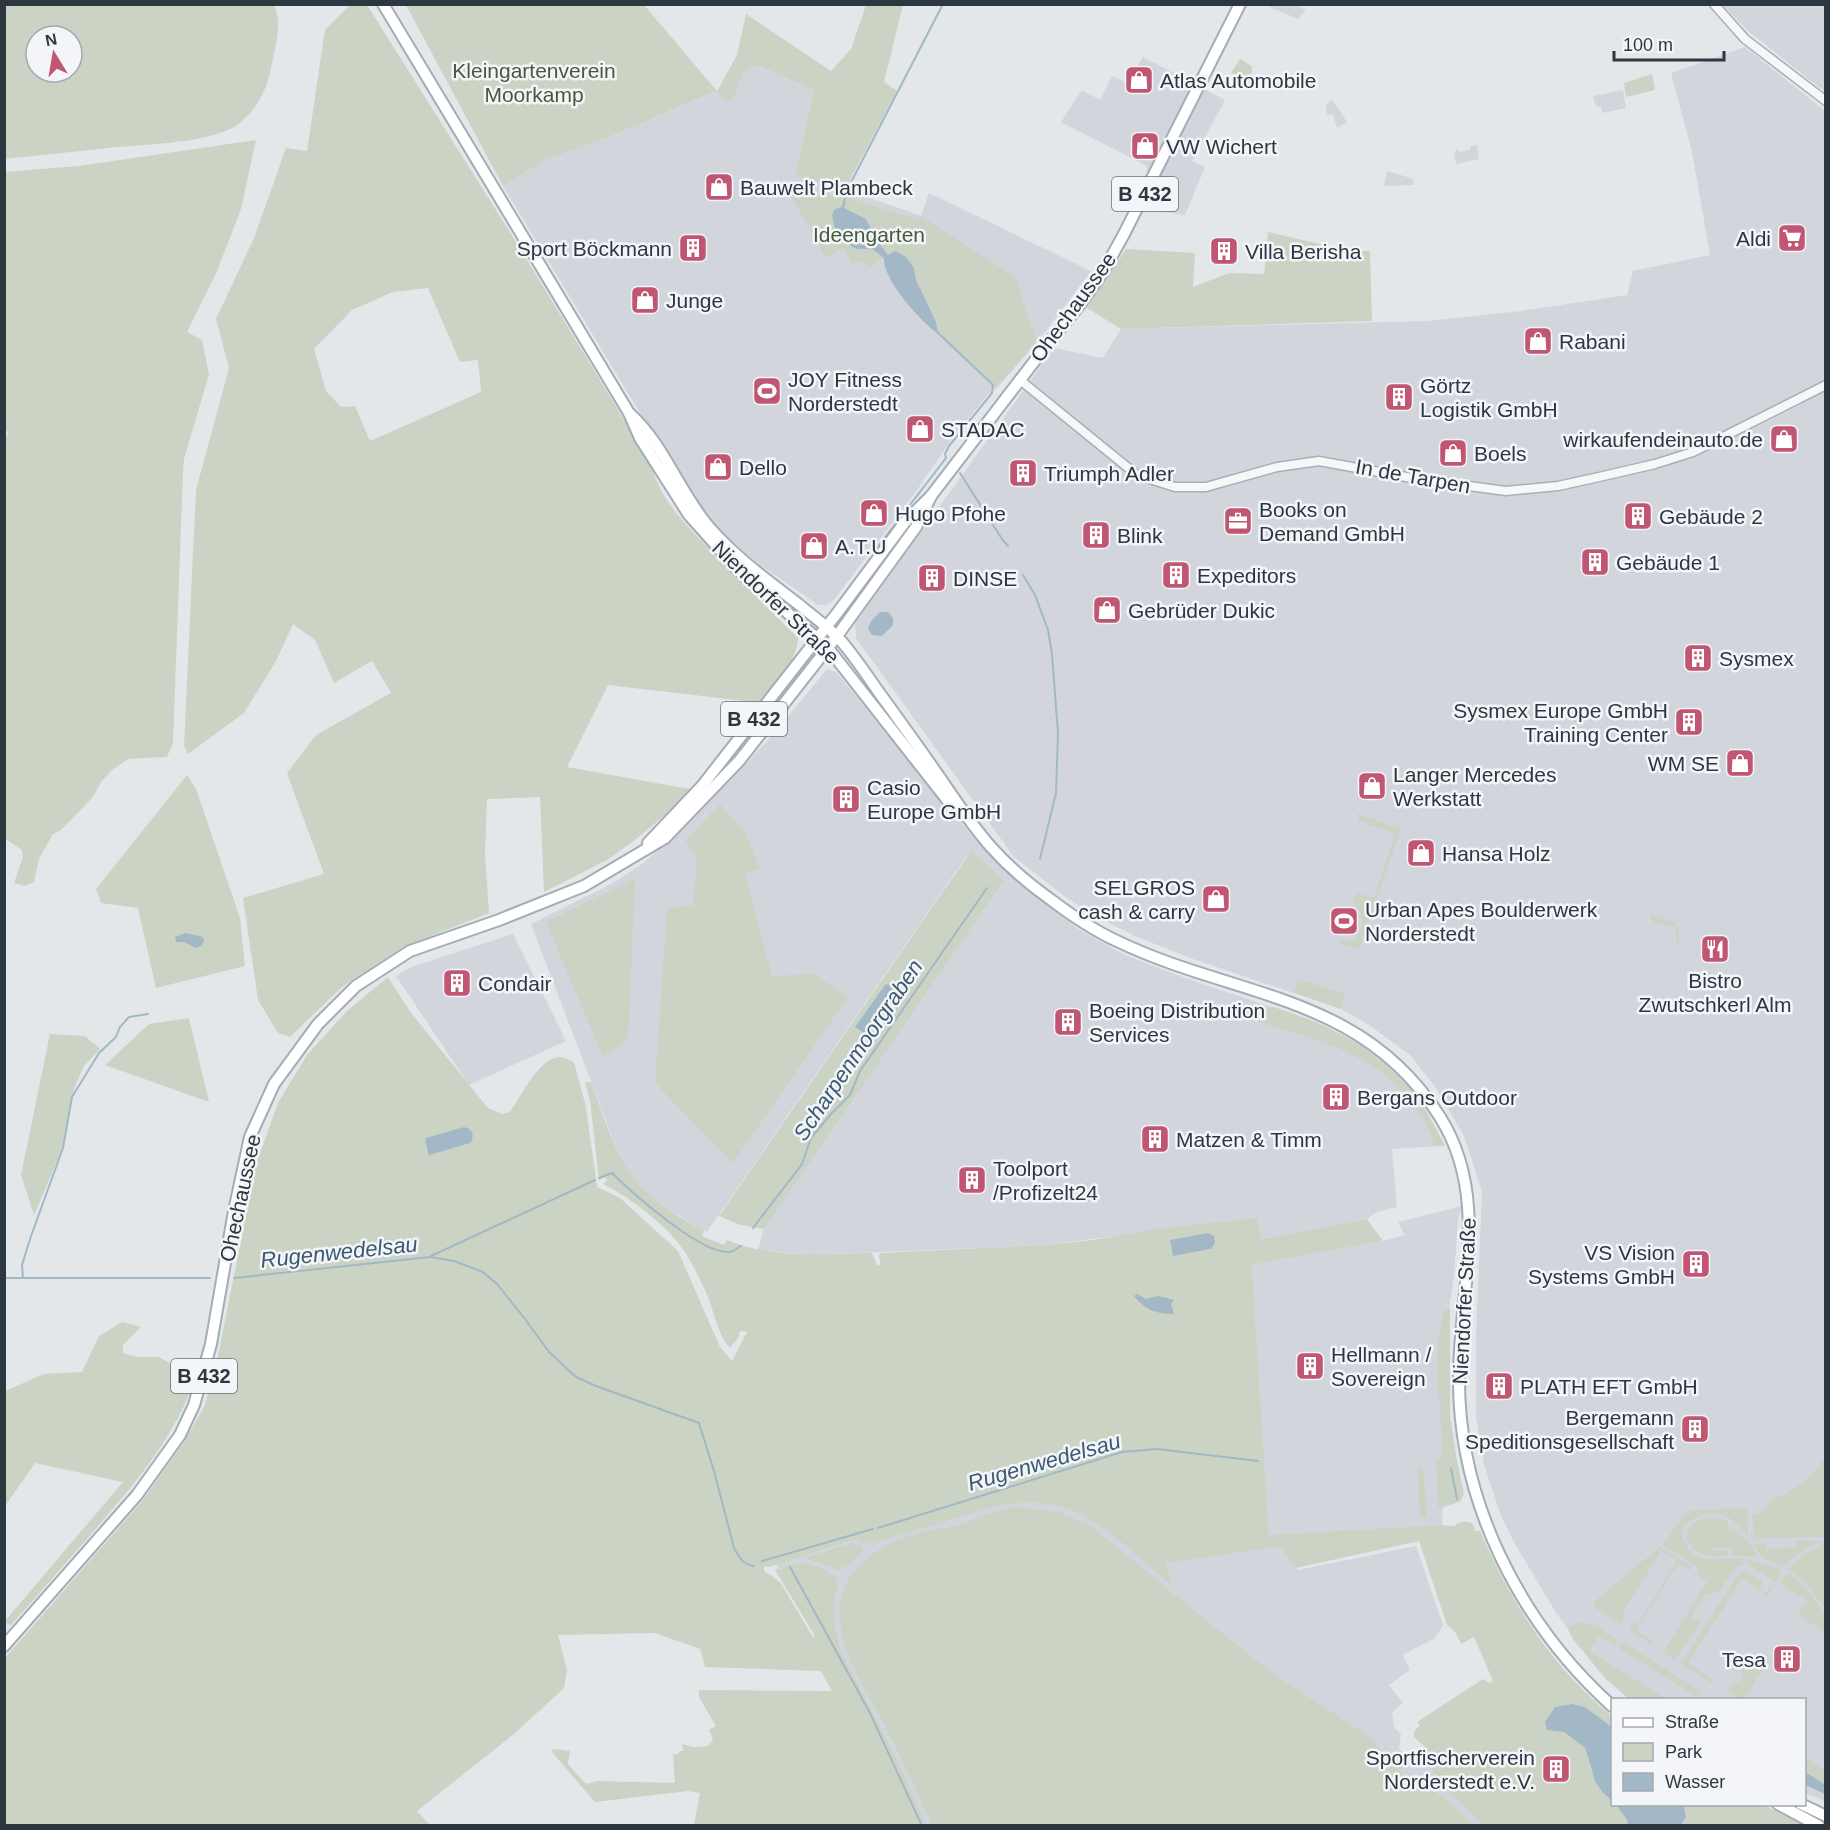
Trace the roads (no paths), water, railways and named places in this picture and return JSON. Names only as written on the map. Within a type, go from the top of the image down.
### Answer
[{"type":"main road","name":"Niendorfer Straße","points":[[382,4],[629,413],[640,438],[689,515],[737,570],[828,648],[948,801],[960,809]]},
{"type":"main road","name":"Ohechaussee","points":[[634,857],[702,786],[905,522],[931,496],[1082,302],[1103,272],[1142,200],[1240,4]]},
{"type":"main road","name":"Niendorfer Straße","points":[[629,413],[645,428],[680,486],[708,526],[744,562],[837,636],[909,734],[960,809],[989,845],[1045,896],[1098,932],[1148,954],[1329,1018],[1360,1035],[1379,1049],[1416,1084],[1442,1119],[1458,1153],[1467,1191],[1470,1233],[1458,1371],[1467,1458],[1480,1507],[1504,1564],[1540,1624],[1581,1674],[1611,1705]]},
{"type":"main road","name":"Ohechaussee","points":[[4,1646],[137,1495],[180,1435],[195,1405],[211,1344],[234,1211],[250,1137],[274,1084],[318,1024],[356,986],[410,951],[495,922],[573,890],[665,838],[739,761],[828,648],[916,527],[931,496]]},
{"type":"main road","points":[[1782,1806],[1819,1826]]},
{"type":"main road","points":[[1805,1806],[1826,1816]]},
{"type":"street","points":[[1714,4],[1745,39],[1826,101]]},
{"type":"street","name":"In de Tarpen","points":[[1020,380],[1137,475],[1176,487],[1206,488],[1278,467],[1319,461],[1417,480],[1506,491],[1558,486],[1655,464],[1693,452],[1826,386]]},
{"type":"water","points":[[842,207],[866,219],[877,241],[888,255],[895,251],[906,257],[914,268],[916,280],[936,322],[938,334],[922,320],[896,288],[885,267],[884,258],[872,249],[856,249],[836,234],[832,215],[835,209]]},
{"type":"water","points":[[880,612],[888,612],[893,618],[893,625],[882,636],[872,635],[868,629],[871,621]]},
{"type":"water","points":[[186,933],[203,937],[204,941],[201,946],[196,948],[184,942],[176,942],[175,937]]},
{"type":"water","points":[[885,985],[896,987],[898,994],[868,1036],[855,1027]]},
{"type":"water","points":[[464,1127],[472,1133],[470,1143],[429,1155],[426,1138]]},
{"type":"water","points":[[1208,1233],[1214,1236],[1215,1243],[1211,1249],[1173,1256],[1170,1240]]},
{"type":"water","points":[[1137,1294],[1146,1299],[1158,1296],[1174,1300],[1171,1304],[1174,1314],[1156,1312],[1147,1308],[1134,1296]]},
{"type":"water","points":[[1572,1704],[1585,1707],[1611,1726],[1611,1800],[1595,1781],[1585,1748],[1564,1732],[1547,1730],[1545,1722],[1555,1707]]},
{"type":"water","points":[[1806,1772],[1825,1785],[1825,1794],[1806,1785]]},
{"type":"water","points":[[1617,1806],[1684,1806],[1686,1817],[1681,1825],[1628,1825]]},
{"type":"waterway","name":"Scharpenmoorgraben","points":[[843,208],[846,192],[943,4]]},
{"type":"waterway","name":"Scharpenmoorgraben","points":[[876,549],[946,458],[945,454],[949,446],[992,393],[993,385],[937,332]]},
{"type":"waterway","name":"Scharpenmoorgraben","points":[[960,473],[1008,546]]},
{"type":"waterway","name":"Scharpenmoorgraben","points":[[1023,575],[1035,595],[1048,630],[1058,733],[1056,793],[1040,859]]},
{"type":"waterway","name":"Scharpenmoorgraben","points":[[753,1228],[802,1164],[811,1138],[850,1095],[860,1071],[987,888]]},
{"type":"waterway","points":[[23,1278],[22,1265],[63,1148],[72,1097],[99,1053],[116,1037],[120,1027],[129,1017],[148,1014]]},
{"type":"waterway","name":"Scharpenmoorgraben","points":[[599,1178],[612,1173],[670,1222],[706,1246],[721,1251],[733,1251],[741,1246]]},
{"type":"waterway","name":"Scharpenmoorgraben","points":[[431,1256],[595,1180]]},
{"type":"waterway","name":"Rugenwedelsau","points":[[234,1278],[430,1257],[454,1261],[483,1272],[497,1284],[549,1352],[576,1377],[699,1423],[734,1548],[744,1562],[754,1566]]},
{"type":"waterway","name":"Rugenwedelsau","points":[[4,1278],[210,1278]]},
{"type":"waterway","name":"Rugenwedelsau","points":[[878,1528],[1122,1452],[1157,1449],[1258,1461]]},
{"type":"waterway","points":[[1451,1468],[1457,1499]]},
{"type":"waterway","name":"Rugenwedelsau","points":[[762,1561],[873,1529]]},
{"type":"waterway","points":[[790,1567],[870,1713],[922,1826]]},
{"type":"place","name":"Atlas Automobile","points":[[1139,80]]},
{"type":"place","name":"VW Wichert","points":[[1145,146]]},
{"type":"place","name":"Bauwelt Plambeck","points":[[719,187]]},
{"type":"place","name":"Aldi","points":[[1792,238]]},
{"type":"place","name":"Sport Böckmann","points":[[693,248]]},
{"type":"place","name":"Villa Berisha","points":[[1224,251]]},
{"type":"place","name":"Junge","points":[[645,300]]},
{"type":"place","name":"Rabani","points":[[1538,341]]},
{"type":"place","name":"JOY Fitness Norderstedt","points":[[767,391]]},
{"type":"place","name":"Görtz Logistik GmbH","points":[[1399,397]]},
{"type":"place","name":"STADAC","points":[[920,429]]},
{"type":"place","name":"wirkaufendeinauto.de","points":[[1784,439]]},
{"type":"place","name":"Boels","points":[[1453,453]]},
{"type":"place","name":"Dello","points":[[718,467]]},
{"type":"place","name":"Triumph Adler","points":[[1023,473]]},
{"type":"place","name":"Hugo Pfohe","points":[[874,513]]},
{"type":"place","name":"Gebäude 2","points":[[1638,516]]},
{"type":"place","name":"Books on Demand GmbH","points":[[1238,521]]},
{"type":"place","name":"Blink","points":[[1096,535]]},
{"type":"place","name":"A.T.U","points":[[814,546]]},
{"type":"place","name":"Gebäude 1","points":[[1595,562]]},
{"type":"place","name":"Expeditors","points":[[1176,575]]},
{"type":"place","name":"DINSE","points":[[932,578]]},
{"type":"place","name":"Gebrüder Dukic","points":[[1107,610]]},
{"type":"place","name":"Sysmex","points":[[1698,658]]},
{"type":"place","name":"Sysmex Europe GmbH Training Center","points":[[1689,722]]},
{"type":"place","name":"WM SE","points":[[1740,763]]},
{"type":"place","name":"Langer Mercedes Werkstatt","points":[[1372,786]]},
{"type":"place","name":"Casio Europe GmbH","points":[[846,799]]},
{"type":"place","name":"Hansa Holz","points":[[1421,853]]},
{"type":"place","name":"SELGROS cash & carry","points":[[1216,899]]},
{"type":"place","name":"Urban Apes Boulderwerk Norderstedt","points":[[1344,921]]},
{"type":"place","name":"Bistro Zwutschkerl Alm","points":[[1715,949]]},
{"type":"place","name":"Condair","points":[[457,983]]},
{"type":"place","name":"Boeing Distribution Services","points":[[1068,1022]]},
{"type":"place","name":"Bergans Outdoor","points":[[1336,1097]]},
{"type":"place","name":"Matzen & Timm","points":[[1155,1139]]},
{"type":"place","name":"Toolport /Profizelt24","points":[[972,1180]]},
{"type":"place","name":"VS Vision Systems GmbH","points":[[1696,1264]]},
{"type":"place","name":"Hellmann / Sovereign","points":[[1310,1366]]},
{"type":"place","name":"PLATH EFT GmbH","points":[[1499,1386]]},
{"type":"place","name":"Bergemann Speditionsgesellschaft","points":[[1695,1429]]},
{"type":"place","name":"Tesa","points":[[1787,1659]]},
{"type":"place","name":"Sportfischerverein Norderstedt e.V.","points":[[1556,1769]]},
{"type":"park label","name":"Kleingartenverein Moorkamp","points":[[534,82]]},
{"type":"park label","name":"Ideengarten","points":[[869,234]]}]
